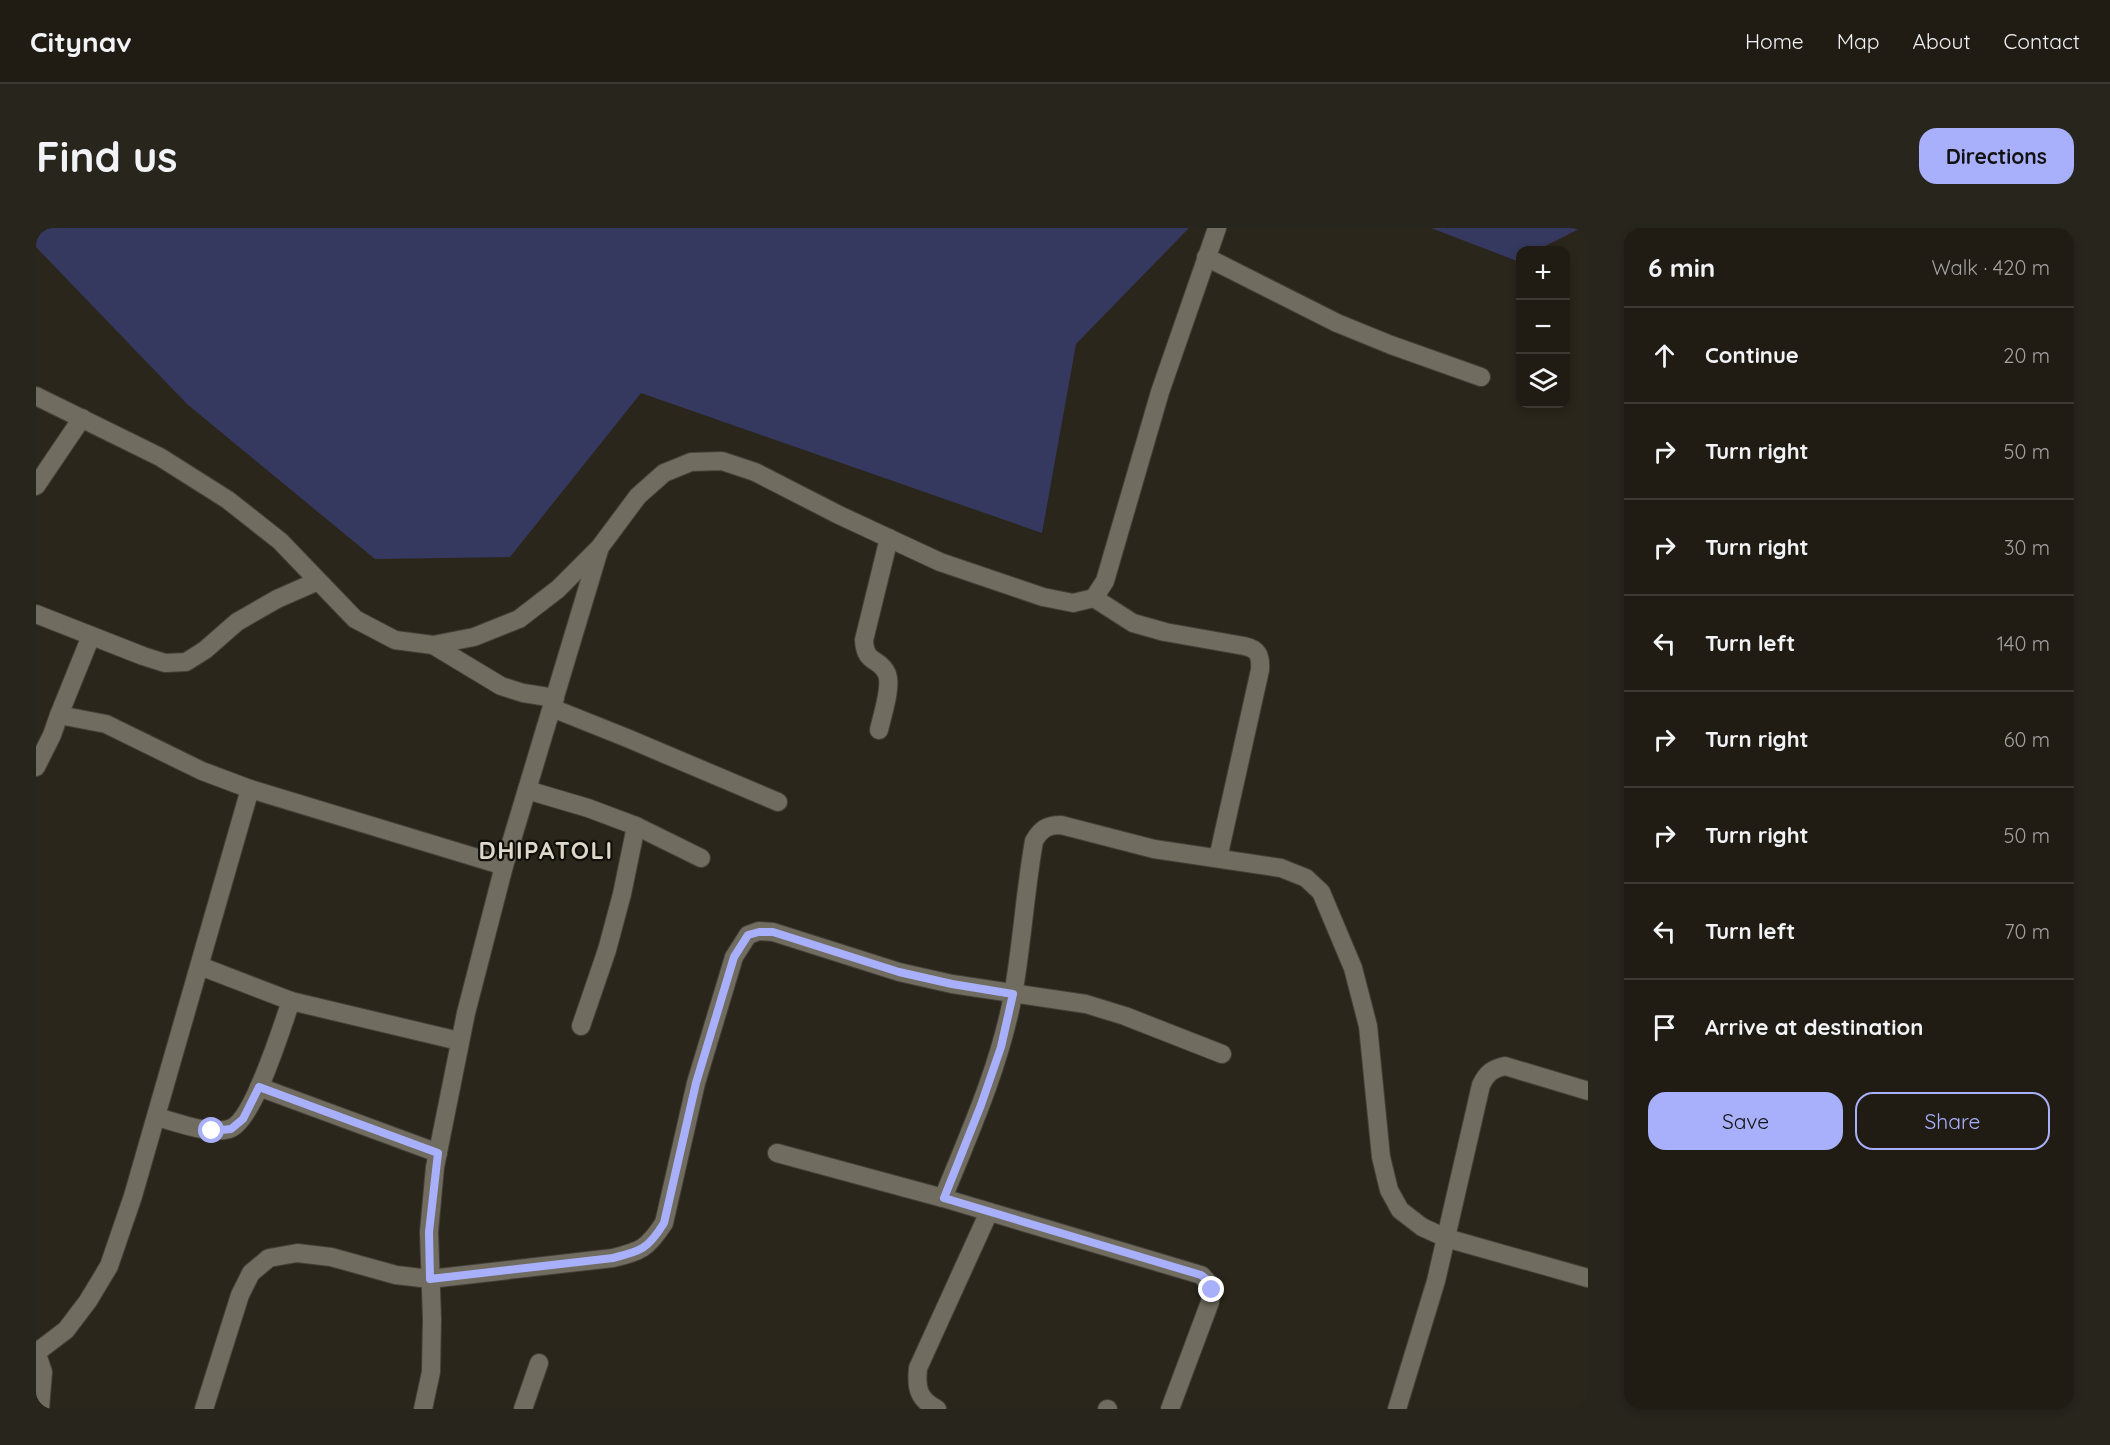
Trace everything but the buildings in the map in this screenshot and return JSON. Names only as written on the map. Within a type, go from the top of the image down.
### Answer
[{"type":"street","points":[[36,396],[160,457],[228,500],[280,541],[355,619],[395,640],[433,645],[474,637],[519,619],[558,589],[600,547],[638,496],[664,472],[691,462],[722,461],[756,472],[839,515],[940,562],[1043,597],[1073,603],[1094,598],[1106,581],[1160,392],[1217,228]]},
{"type":"street","points":[[1206,256],[1337,322],[1391,345],[1480,377]]},
{"type":"street","points":[[36,486],[82,418]]},
{"type":"street","points":[[879,730],[888,675],[883,667],[869,658],[864,640],[889,538]]},
{"type":"street","points":[[423,1409],[431,1372],[429,1232],[438,1153],[459,1041],[504,866],[600,547]]},
{"type":"street","points":[[36,614],[165,663],[186,662],[205,650],[237,622],[277,599],[318,581]]},
{"type":"street","points":[[1094,598],[1112,612],[1132,623],[1165,632],[1244,646],[1258,652],[1261,659],[1260,670],[1218,858]]},
{"type":"street","points":[[36,767],[44,731],[59,715],[92,636]]},
{"type":"street","points":[[433,645],[501,686],[553,703],[627,738],[778,802]]},
{"type":"street","points":[[59,715],[106,724],[202,771],[250,789],[504,866]]},
{"type":"street","points":[[40,1409],[43,1372],[37,1351],[66,1330],[88,1301],[109,1266],[134,1196],[250,789]]},
{"type":"street","points":[[527,790],[588,808],[636,826],[701,858]]},
{"type":"street","points":[[944,1198],[994,1066],[1013,994],[1034,841],[1040,831],[1050,825],[1061,825],[1154,849],[1281,868],[1306,878],[1321,892],[1353,968],[1368,1026],[1381,1157],[1389,1190],[1400,1210],[1422,1227],[1446,1238],[1588,1278]]},
{"type":"street","points":[[581,1026],[607,950],[622,894],[636,826]]},
{"type":"street","points":[[204,1409],[240,1295],[251,1273],[269,1258],[297,1253],[331,1257],[396,1275],[430,1279],[613,1258],[637,1252],[652,1242],[664,1223],[696,1083],[734,957],[748,935],[773,932],[899,972],[952,984],[1086,1004],[1125,1016],[1222,1054]]},
{"type":"street","points":[[200,966],[291,1001],[459,1041]]},
{"type":"street","points":[[156,1117],[212,1131],[231,1129],[243,1119],[259,1087],[291,1001]]},
{"type":"street","points":[[1397,1409],[1436,1281],[1481,1085],[1486,1075],[1494,1069],[1505,1066],[1588,1091]]},
{"type":"street","points":[[259,1087],[438,1153]]},
{"type":"street","points":[[777,1153],[944,1198],[1201,1275],[1209,1281],[1212,1290],[1210,1302],[1170,1409]]},
{"type":"street","points":[[937,1409],[929,1405],[920,1394],[916,1383],[918,1368],[989,1212]]},
{"type":"street","points":[[523,1409],[539,1363]]},
{"type":"shaded area","points":[[36,228],[1189,228],[1076,344],[1042,533],[641,393],[510,557],[375,559],[187,404],[36,247]]},
{"type":"shaded area","points":[[1431,228],[1581,228],[1545,246],[1516,246],[1516,261]]},
{"type":"district","name":"DHIPATOLI","points":[[546,851]]},
{"type":"route","points":[[212,1131],[231,1129],[243,1119],[259,1087],[438,1153],[429,1232],[430,1279],[613,1258],[637,1252],[652,1242],[664,1223],[696,1083],[734,957],[748,935],[773,932],[899,972],[1013,994],[1001,1047],[944,1198],[1201,1275],[1209,1281],[1212,1290]]}]
